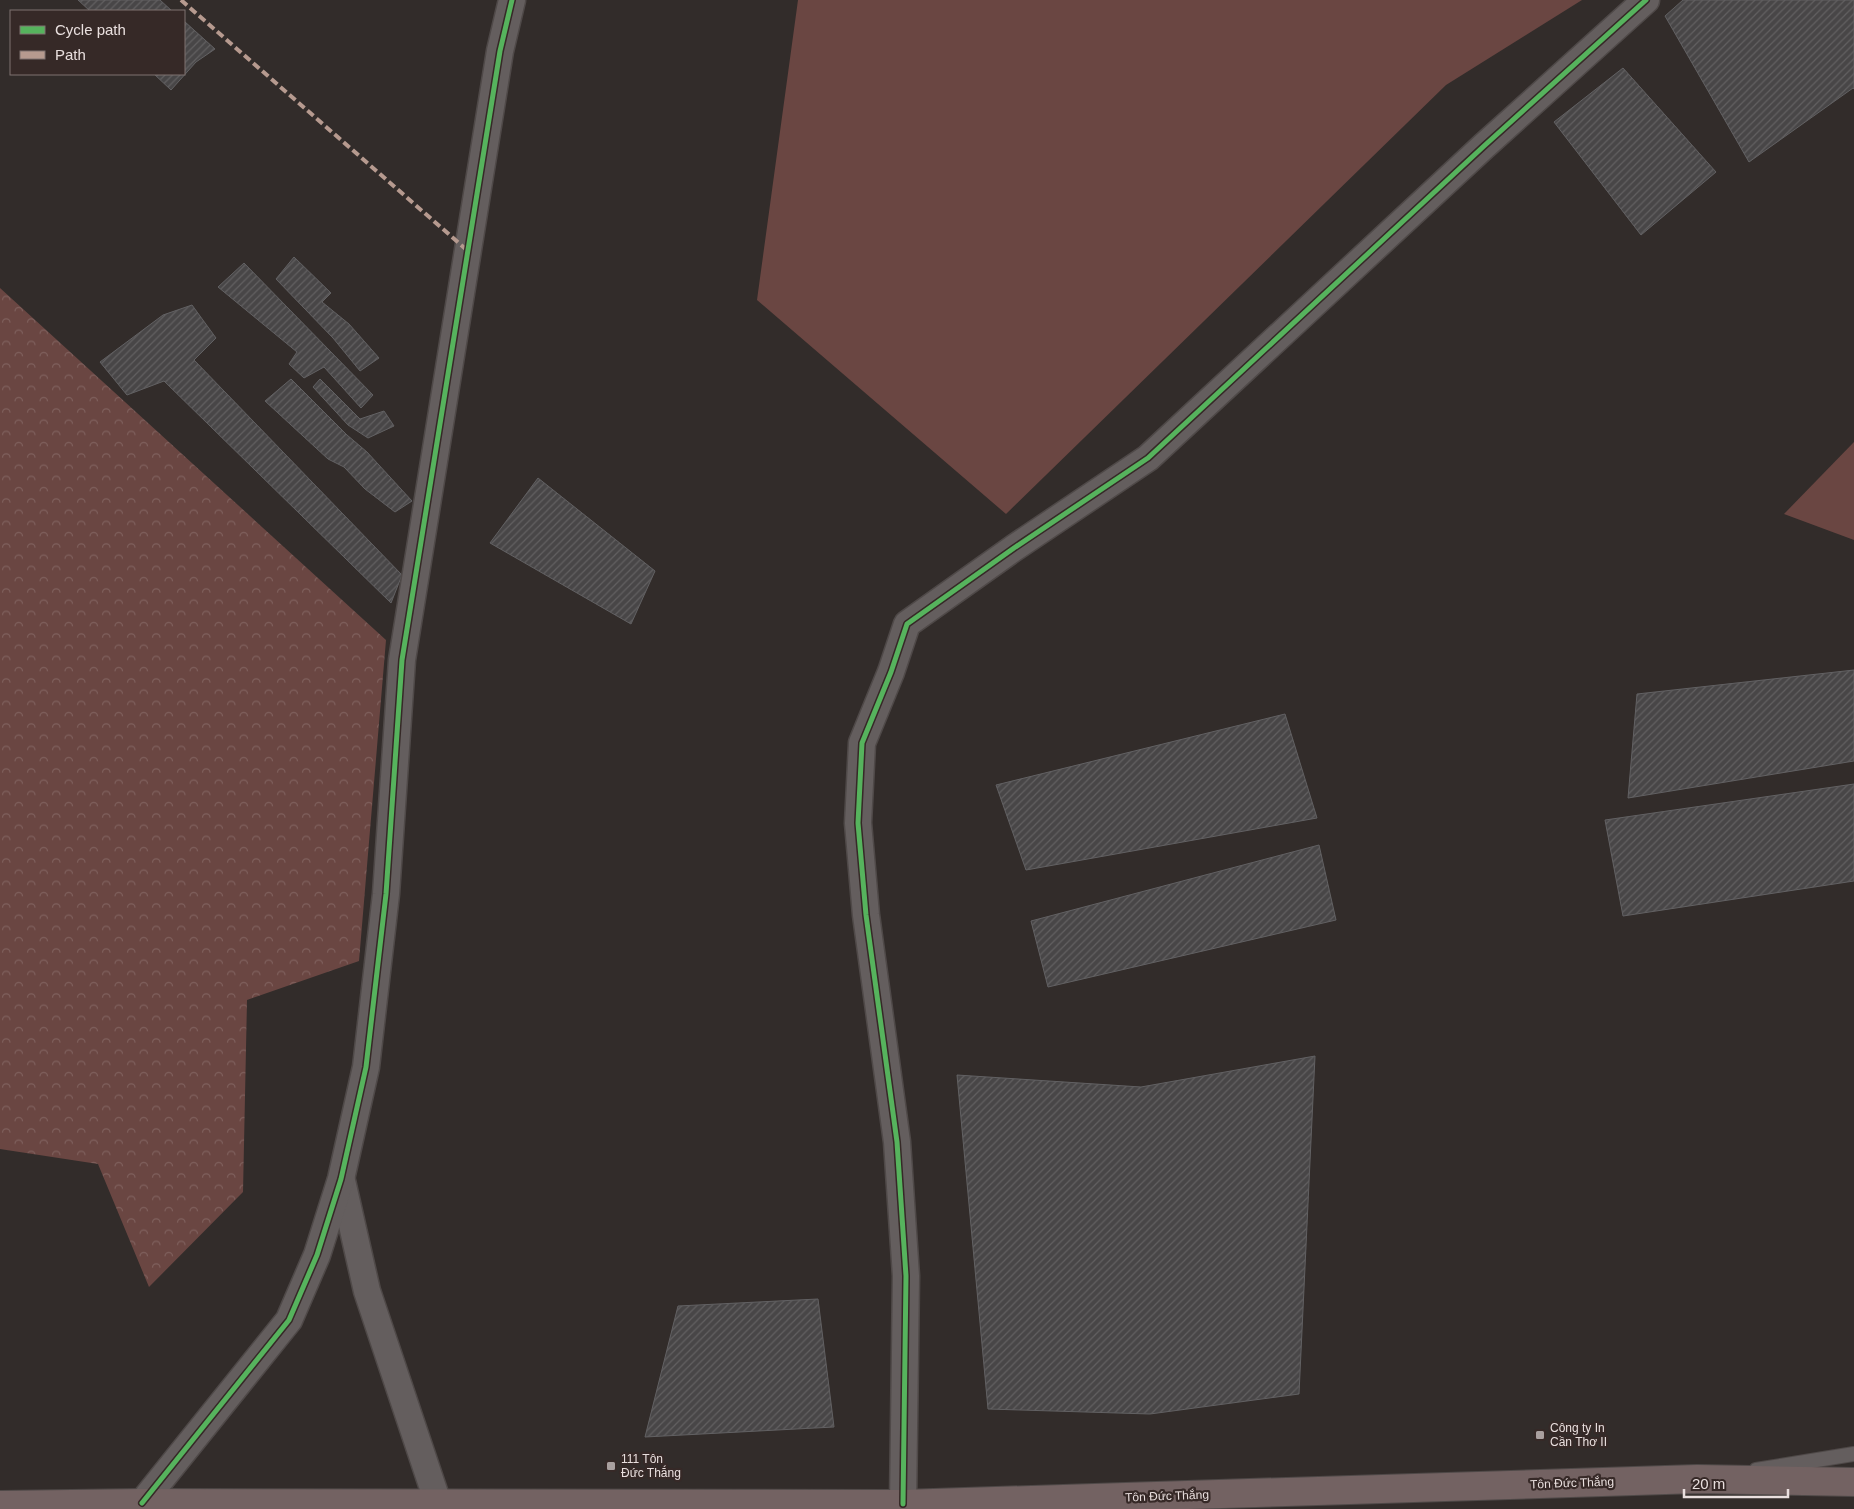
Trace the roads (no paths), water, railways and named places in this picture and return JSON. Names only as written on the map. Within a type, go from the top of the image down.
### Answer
[{"type":"highway","name":"Tôn Đức Thắng","points":[[0,1505],[438,1503],[903,1507],[1696,1479],[1854,1482]]},
{"type":"street","points":[[142,1503],[289,1320],[317,1255],[342,1179],[367,1057],[386,894],[402,660],[499,60],[512,0]]},
{"type":"street","points":[[903,1507],[906,1276],[898,1142],[866,915],[858,823],[862,743],[891,672],[907,624],[1014,548],[1148,458],[1484,146],[1646,0]]},
{"type":"street","points":[[342,1179],[367,1290],[438,1503]]},
{"type":"lane","points":[[1696,1479],[1854,1454]]},
{"type":"place","name":"Công ty In Cần Thơ II","points":[[1540,1435]]},
{"type":"place","name":"111 Tôn Đức Thắng","points":[[611,1466]]}]
